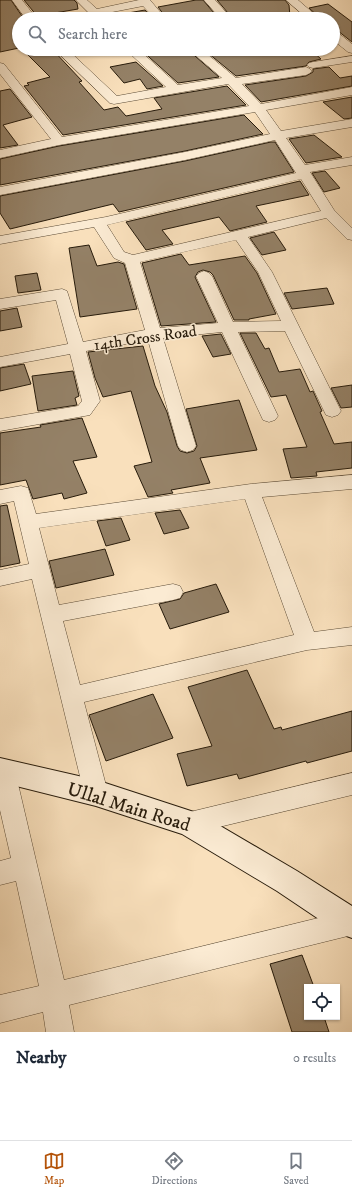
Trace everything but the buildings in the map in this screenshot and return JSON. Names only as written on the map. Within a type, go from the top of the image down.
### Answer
[{"type":"main road","name":"Ullal Main Road","points":[[2,771],[96,793],[190,823],[287,881],[351,923]]},
{"type":"street","points":[[18,0],[27,12]]},
{"type":"street","points":[[80,0],[93,12]]},
{"type":"street","points":[[209,0],[220,12]]},
{"type":"street","points":[[291,0],[305,12]]},
{"type":"street","points":[[110,12],[145,1],[155,12]]},
{"type":"street","points":[[340,41],[352,50]]},
{"type":"street","points":[[67,56],[114,100],[309,68],[352,59]]},
{"type":"street","points":[[139,56],[175,89]]},
{"type":"street","points":[[202,56],[232,81],[258,108],[302,170],[329,213],[352,236]]},
{"type":"street","points":[[0,66],[59,141]]},
{"type":"street","points":[[0,154],[59,141],[352,91]]},
{"type":"street","points":[[0,191],[185,156],[277,136],[352,123]]},
{"type":"street","points":[[302,170],[352,161]]},
{"type":"street","points":[[0,240],[98,222],[303,175],[302,170]]},
{"type":"street","points":[[98,222],[119,256],[132,260],[329,213]]},
{"type":"street","points":[[239,234],[265,272],[332,411]]},
{"type":"street","points":[[132,260],[187,446]]},
{"type":"street","points":[[204,276],[269,416]]},
{"type":"street","points":[[0,304],[62,294],[91,401],[84,411],[0,425]]},
{"type":"street","name":"14th Cross Road","points":[[0,362],[153,334],[228,327],[292,326]]},
{"type":"street","points":[[29,522],[251,491],[352,482]]},
{"type":"street","points":[[251,491],[307,641]]},
{"type":"street","points":[[0,497],[21,493],[96,793]]},
{"type":"street","points":[[0,578],[41,569]]},
{"type":"street","points":[[52,615],[173,592]]},
{"type":"street","points":[[72,696],[307,641],[352,636]]},
{"type":"street","points":[[2,771],[54,994],[60,1032]]},
{"type":"street","points":[[190,823],[352,784]]},
{"type":"street","points":[[0,873],[25,866]]},
{"type":"street","points":[[0,1009],[54,994],[351,923]]}]
